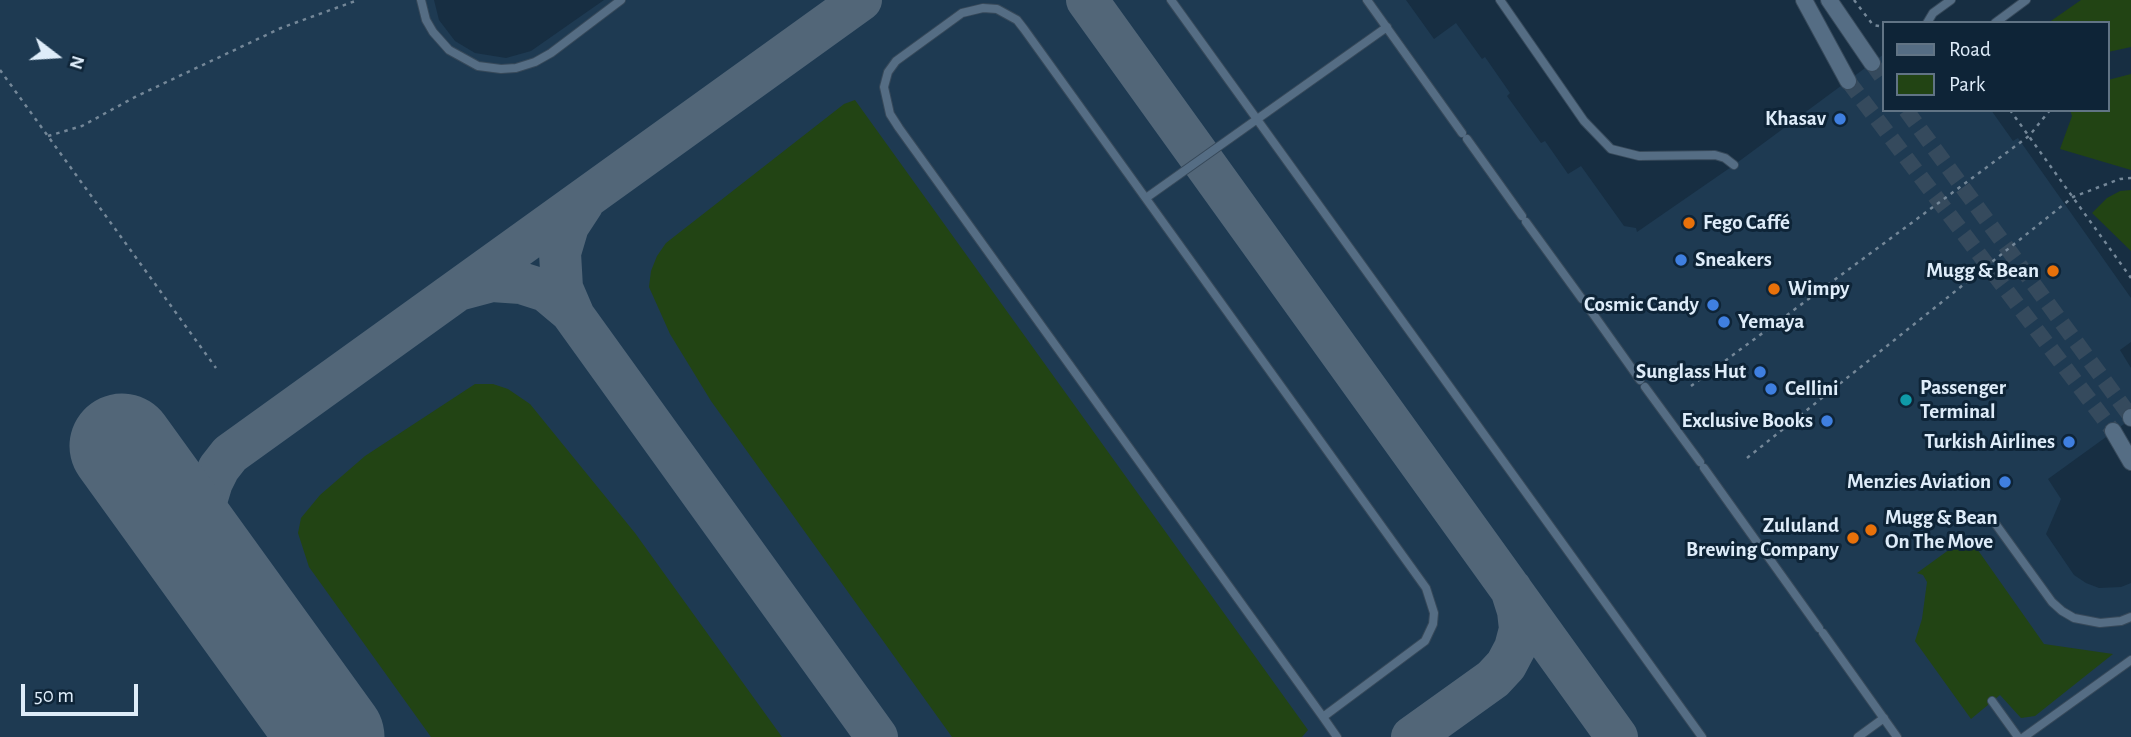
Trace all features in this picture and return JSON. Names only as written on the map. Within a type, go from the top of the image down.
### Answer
[{"type":"street","points":[[1804,0],[1848,81]]},
{"type":"street","points":[[1829,0],[1872,63]]},
{"type":"street","points":[[2113,431],[2131,462]]},
{"type":"lane","points":[[421,0],[426,20],[449,50],[478,66],[501,69],[516,68],[551,53],[621,0]]},
{"type":"lane","points":[[1171,0],[1702,737]]},
{"type":"lane","points":[[1367,0],[1897,737]]},
{"type":"lane","points":[[1500,0],[1584,121],[1611,149],[1639,156],[1715,155],[1734,165]]},
{"type":"lane","points":[[1928,21],[1933,13],[1951,0]]},
{"type":"lane","points":[[1998,21],[2026,0]]},
{"type":"lane","points":[[1323,717],[1425,641],[1433,624],[1433,606],[1426,588],[1024,29],[1007,13],[984,8],[962,13],[908,51],[888,72],[884,87],[890,114],[1337,737]]},
{"type":"lane","points":[[1146,198],[1387,27]]},
{"type":"lane","points":[[1992,519],[2062,611],[2074,618],[2100,623],[2131,617]]},
{"type":"lane","points":[[2024,737],[2131,660]]},
{"type":"lane","points":[[1993,701],[2018,737]]},
{"type":"lane","points":[[1858,737],[1884,718]]},
{"type":"path","points":[[48,136],[82,126],[135,97],[281,28],[358,0]]},
{"type":"path","points":[[1854,0],[1874,25],[1882,27]]},
{"type":"path","points":[[0,70],[216,368]]},
{"type":"path","points":[[2011,112],[2131,278]]},
{"type":"path","points":[[1691,386],[2029,136],[2048,112]]},
{"type":"path","points":[[1747,458],[2073,197],[2120,179],[2131,178]]},
{"type":"shaded area","points":[[0,0],[434,0],[439,20],[455,41],[475,53],[506,58],[531,51],[604,0],[1406,0],[1434,39],[1456,23],[1482,59],[1485,57],[1510,93],[1507,96],[1541,143],[1545,141],[1568,174],[1581,166],[1624,226],[1636,228],[1637,232],[1734,165],[1882,55],[1882,112],[1992,112],[2013,141],[2018,138],[2131,298],[2131,342],[2120,350],[2131,368],[2131,419],[2048,479],[2061,499],[2046,534],[2074,575],[2086,583],[2099,588],[2121,587],[2131,583],[2131,737],[0,737]]},
{"type":"green space","points":[[2081,0],[2131,0],[2131,47],[2110,52],[2110,21],[2051,21]]},
{"type":"green space","points":[[2131,74],[2131,170],[2060,149],[2072,116],[2071,112],[2110,112],[2110,79]]},
{"type":"green space","points":[[855,100],[1308,730],[1302,737],[952,737],[711,401],[670,334],[649,287],[657,256],[666,243],[844,104]]},
{"type":"green space","points":[[2131,190],[2131,251],[2092,213],[2107,198],[2120,191]]},
{"type":"green space","points":[[475,384],[493,384],[508,389],[530,404],[635,533],[782,737],[431,737],[309,567],[298,533],[301,518],[320,495],[365,456]]},
{"type":"green space","points":[[1968,536],[2044,644],[2113,654],[2035,716],[2021,718],[2000,695],[1971,719],[1915,641],[1922,619],[1927,582],[1923,575],[1917,573]]},
{"type":"taxiway","points":[[218,579],[203,539],[202,515],[212,482],[230,454],[861,0]]},
{"type":"taxiway","points":[[1087,0],[1617,737]]},
{"type":"taxiway","points":[[574,316],[562,288],[560,253],[568,226],[583,203]]},
{"type":"taxiway","points":[[462,289],[492,281],[521,283],[546,291],[571,312],[877,737]]},
{"type":"taxiway","points":[[1412,737],[1493,679],[1506,665],[1515,648],[1520,629],[1511,589]]},
{"type":"runway","points":[[122,446],[332,737]]},
{"type":"tunnel","points":[[1872,63],[1882,77]]},
{"type":"tunnel","points":[[1848,81],[2113,431]]},
{"type":"tunnel","points":[[1907,112],[2131,417]]},
{"type":"place","name":"Khasav","points":[[1840,119]]},
{"type":"place","name":"Fego Caffé","points":[[1689,223]]},
{"type":"place","name":"Sneakers","points":[[1681,260]]},
{"type":"place","name":"Mugg & Bean","points":[[2053,271]]},
{"type":"place","name":"Wimpy","points":[[1774,289]]},
{"type":"place","name":"Cosmic Candy","points":[[1713,305]]},
{"type":"place","name":"Yemaya","points":[[1724,322]]},
{"type":"place","name":"Sunglass Hut","points":[[1760,372]]},
{"type":"place","name":"Cellini","points":[[1771,389]]},
{"type":"place","name":"Passenger Terminal","points":[[1906,400]]},
{"type":"place","name":"Exclusive Books","points":[[1827,421]]},
{"type":"place","name":"Turkish Airlines","points":[[2069,442]]},
{"type":"place","name":"Menzies Aviation","points":[[2005,482]]},
{"type":"place","name":"Mugg & Bean On The Move","points":[[1871,530]]},
{"type":"place","name":"Zululand Brewing Company","points":[[1853,538]]}]
